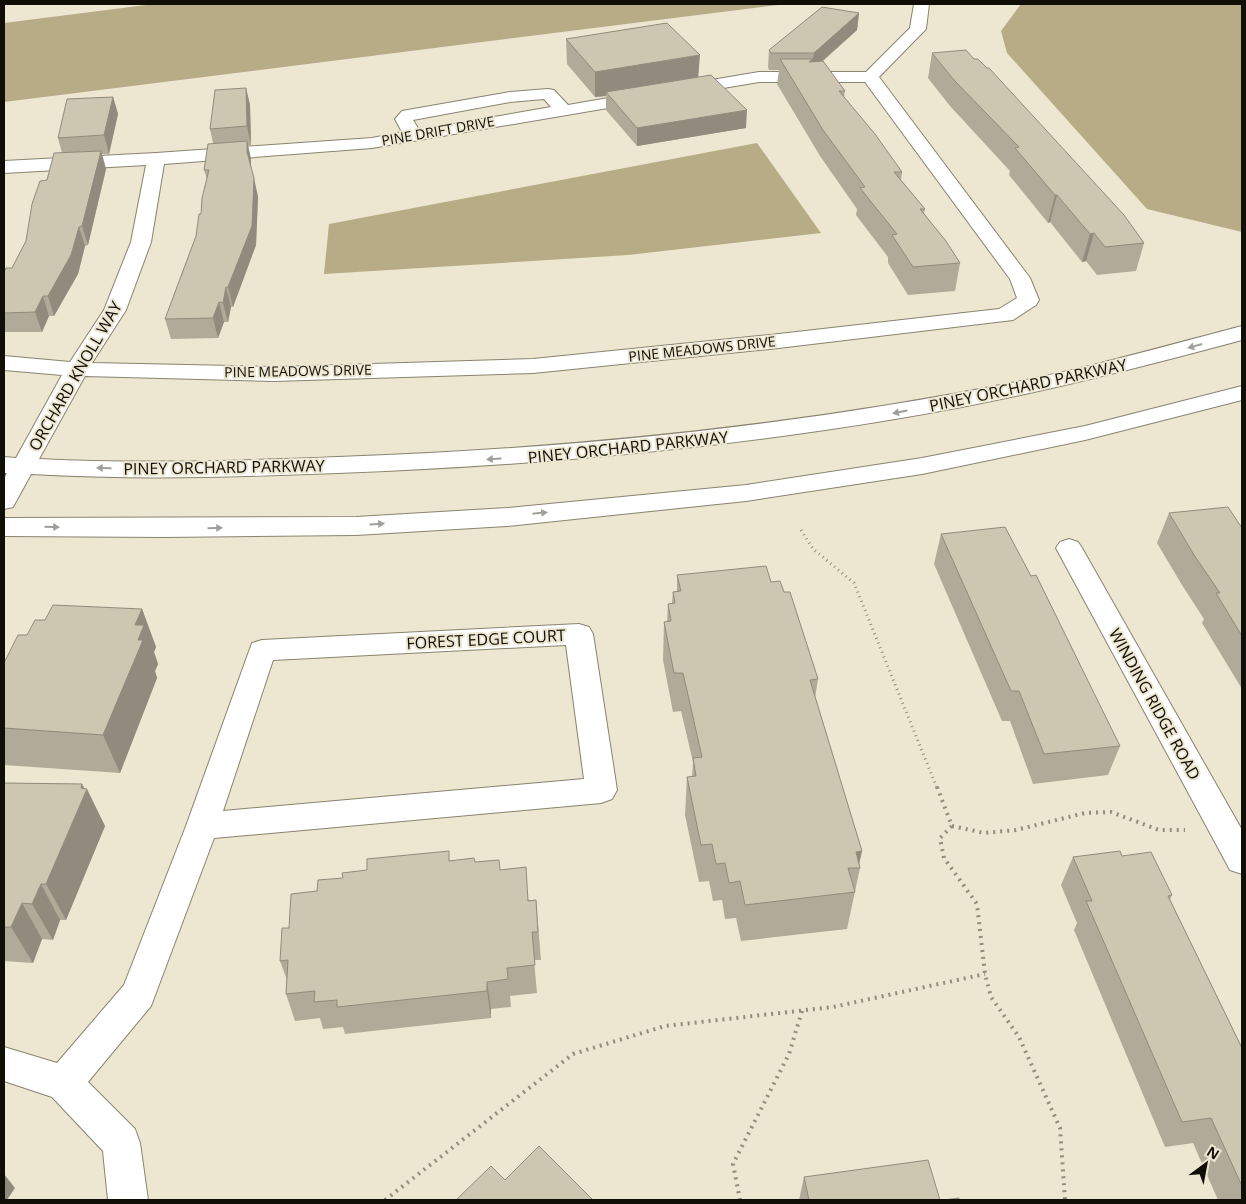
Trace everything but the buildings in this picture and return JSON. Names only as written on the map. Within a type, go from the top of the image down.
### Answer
[{"type":"street","points":[[870,78],[918,29],[921,4]]},
{"type":"street","name":"PINE DRIFT DRIVE","points":[[4,167],[156,159],[372,143],[759,77],[870,78]]},
{"type":"street","name":"PINE MEADOWS DRIVE","points":[[4,363],[77,369],[274,374],[533,366],[770,342],[1005,315],[1028,300],[1020,278],[870,78]]},
{"type":"street","name":"ORCHARD KNOLL WAY","points":[[4,501],[13,466],[115,310],[141,242],[156,159]]},
{"type":"street","name":"PINEY ORCHARD PARKWAY","points":[[13,466],[188,470],[378,465],[510,458],[732,437],[890,414],[1040,384],[1171,353],[1242,333]]},
{"type":"street","points":[[4,527],[356,526],[507,516],[746,493],[932,464],[1085,433],[1242,393]]},
{"type":"street","name":"WINDING RIDGE ROAD","points":[[1069,548],[1241,855]]},
{"type":"street","name":"FOREST EDGE COURT","points":[[64,1083],[138,995],[202,826],[262,650],[579,634],[601,790],[202,826]]},
{"type":"street","points":[[4,1064],[64,1083],[121,1143],[128,1200]]},
{"type":"path","points":[[801,530],[813,549],[854,583],[952,826]]},
{"type":"path","points":[[952,826],[984,833],[1016,830],[1084,813],[1111,812],[1159,830],[1187,830]]},
{"type":"path","points":[[952,826],[940,838],[944,858],[976,904],[985,974],[991,997],[1020,1037],[1060,1128],[1065,1200]]},
{"type":"path","points":[[385,1200],[573,1054],[665,1026],[833,1007],[985,974]]},
{"type":"path","points":[[740,1200],[733,1164],[789,1054],[802,1010]]},
{"type":"shaded area","points":[[154,4],[786,4],[4,102],[4,23]]},
{"type":"shaded area","points":[[1021,4],[1242,4],[1242,232],[1147,209],[1007,53],[1001,31]]},
{"type":"shaded area","points":[[757,143],[821,233],[628,255],[324,274],[329,224]]}]
